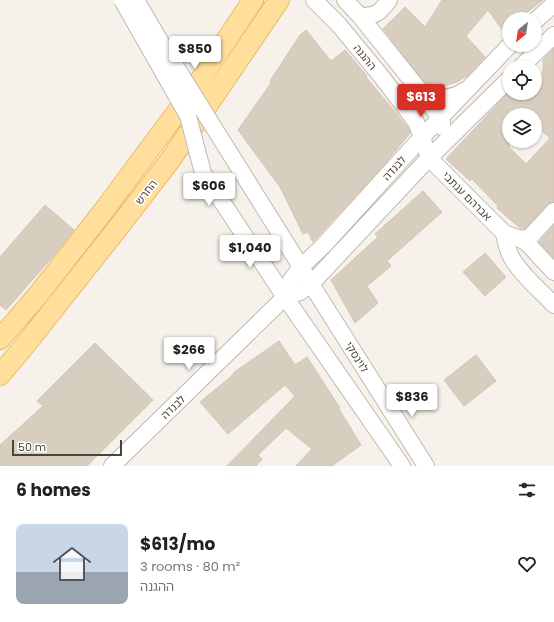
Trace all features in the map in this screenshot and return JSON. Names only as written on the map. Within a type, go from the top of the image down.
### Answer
[{"type":"main road","name":"החרש","points":[[0,339],[38,295],[197,85],[253,0]]},
{"type":"main road","name":"החרש","points":[[0,375],[171,159],[279,0]]},
{"type":"street","points":[[122,0],[188,116],[203,173],[285,297],[402,466]]},
{"type":"street","points":[[136,0],[166,51],[301,267]]},
{"type":"street","name":"ההגנה","points":[[314,0],[339,25],[416,122],[429,158]]},
{"type":"street","name":"ההגנה","points":[[345,0],[360,16],[440,118]]},
{"type":"street","points":[[360,16],[369,16],[377,13],[389,0]]},
{"type":"street","points":[[542,14],[554,4]]},
{"type":"street","points":[[527,60],[554,35]]},
{"type":"street","name":"לבנדה","points":[[285,297],[291,280],[301,267],[324,245],[422,137],[503,52]]},
{"type":"street","name":"לבנדה","points":[[112,466],[285,297],[300,292],[311,284],[429,158],[502,86]]},
{"type":"street","points":[[420,91],[427,95],[442,97],[455,96],[468,90]]},
{"type":"street","points":[[429,158],[439,140],[442,122],[440,118]]},
{"type":"street","name":"אברהם ענתבי","points":[[429,158],[504,234],[528,243],[554,272]]},
{"type":"street","points":[[520,239],[530,237],[554,211]]},
{"type":"street","name":"אברהם ענתבי","points":[[504,234],[509,253],[513,261],[554,305]]},
{"type":"street","points":[[285,240],[291,245],[303,249],[310,249],[324,245]]},
{"type":"street","name":"לוינסקי","points":[[301,267],[426,466]]},
{"type":"building","points":[[442,0],[543,0],[528,12],[502,12],[502,29],[488,10],[466,36],[485,57],[467,76],[457,82],[447,85],[438,86],[425,83],[383,29],[405,7],[425,27]]},
{"type":"building","points":[[306,30],[331,61],[345,50],[409,129],[410,133],[384,165],[313,242],[308,232],[303,234],[280,187],[238,130],[271,83],[270,81],[300,35]]},
{"type":"building","points":[[554,48],[554,202],[547,205],[525,229],[521,229],[497,208],[498,206],[472,179],[470,181],[446,159],[502,99],[542,100],[542,74],[543,75],[543,60]]},
{"type":"building","points":[[423,191],[442,212],[387,261],[391,266],[367,286],[378,303],[355,323],[331,280],[378,237],[375,234]]},
{"type":"building","points":[[45,205],[74,230],[6,310],[0,305],[0,257]]},
{"type":"building","points":[[554,225],[554,258],[539,242]]},
{"type":"building","points":[[485,253],[506,277],[485,296],[463,272]]},
{"type":"building","points":[[279,341],[295,365],[307,357],[340,408],[339,409],[361,445],[332,466],[296,466],[312,449],[286,428],[258,455],[262,459],[256,466],[227,466],[295,396],[285,385],[228,434],[200,402],[234,374],[233,373]]},
{"type":"building","points":[[95,343],[153,400],[87,466],[0,466],[0,445],[43,406],[37,401]]},
{"type":"building","points":[[476,355],[496,381],[464,406],[444,380]]}]
